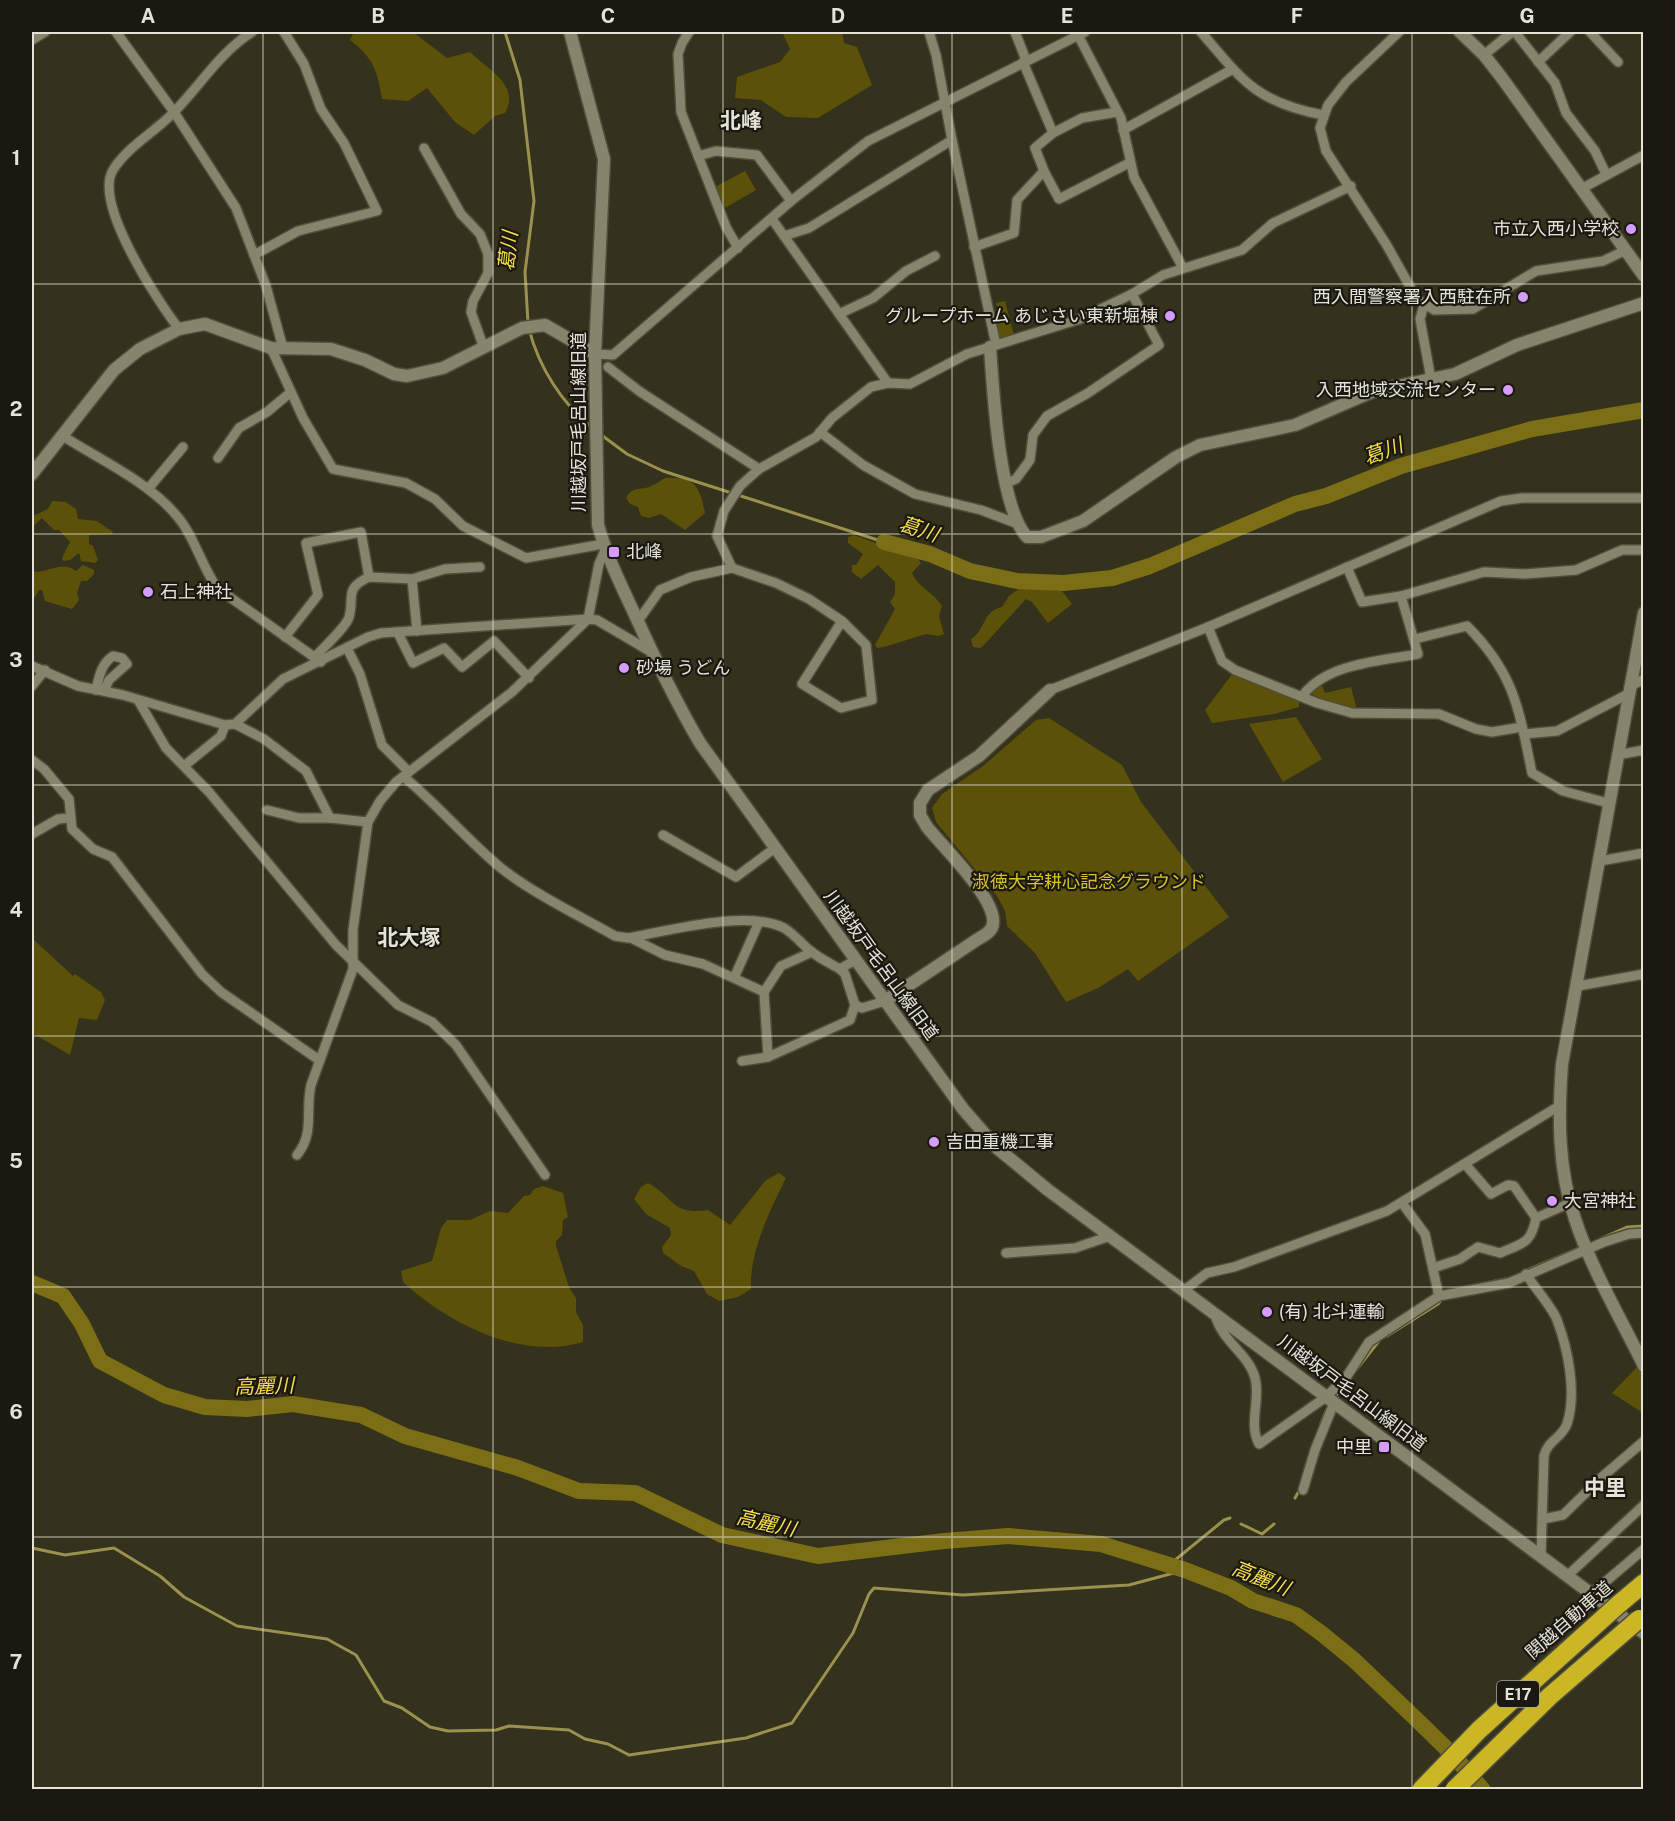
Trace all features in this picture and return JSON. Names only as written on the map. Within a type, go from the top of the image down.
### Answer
[{"type":"highway","name":"関越自動車道","points":[[1421,1790],[1479,1730],[1644,1583]]},
{"type":"highway","name":"E17","points":[[1454,1790],[1550,1696],[1642,1622]]},
{"type":"street","points":[[32,40],[45,32]]},
{"type":"street","points":[[116,32],[174,112],[236,208],[266,285],[277,348],[291,392],[333,470],[406,483],[435,498],[463,526],[526,558],[604,547],[588,619],[529,678],[406,775],[387,793],[368,822],[354,930],[354,963],[319,1060],[309,1095],[310,1123],[304,1147],[297,1155]]},
{"type":"street","points":[[179,328],[145,280],[110,206],[107,187],[112,170],[121,160],[174,112],[213,64],[252,32]]},
{"type":"street","points":[[254,255],[298,231],[377,211],[344,143],[321,109],[304,64],[284,32]]},
{"type":"street","name":"川越坂戸毛呂山線旧道","points":[[570,32],[604,159],[595,354],[598,525],[604,547],[674,698],[700,743],[963,1109],[997,1148],[1018,1167],[1567,1576],[1592,1594],[1642,1622]]},
{"type":"street","points":[[689,32],[678,54],[681,112],[726,227],[738,248]]},
{"type":"street","points":[[929,32],[945,101],[993,346],[997,432],[1018,524],[1027,537],[1057,532],[1095,515],[1169,461],[1200,445],[1295,425],[1374,391],[1468,369],[1542,336],[1644,303]]},
{"type":"street","points":[[1015,32],[1053,133]]},
{"type":"street","points":[[1201,32],[1233,69],[1261,95],[1294,110],[1323,115]]},
{"type":"street","points":[[1399,32],[1346,82],[1323,115],[1321,139],[1386,243],[1411,290],[1424,305],[1434,310],[1447,312],[1473,309],[1536,271],[1603,261],[1626,250]]},
{"type":"street","points":[[1460,32],[1484,55],[1644,276]]},
{"type":"street","points":[[1484,55],[1513,32],[1555,83],[1566,113],[1595,151],[1606,174]]},
{"type":"street","points":[[1538,62],[1570,32]]},
{"type":"street","points":[[1590,32],[1618,62]]},
{"type":"street","points":[[32,474],[114,370],[149,343],[179,328],[206,324],[277,348],[331,350],[365,360],[394,374],[407,376],[442,368],[525,327],[545,325],[595,354],[613,355],[791,201],[868,141],[1081,33],[1124,130],[1129,163],[1134,177],[1183,268]]},
{"type":"street","points":[[1124,130],[1233,69]]},
{"type":"street","points":[[1117,112],[1082,118],[1053,133],[1035,148],[1059,200],[1129,163]]},
{"type":"street","points":[[784,236],[809,228],[952,140]]},
{"type":"street","points":[[424,148],[467,223],[476,227],[488,254],[488,273],[473,301],[471,312],[484,348]]},
{"type":"street","points":[[698,156],[716,151],[757,155],[791,201]]},
{"type":"street","points":[[1581,189],[1644,156]]},
{"type":"street","points":[[974,247],[1014,233],[1017,200],[1044,171]]},
{"type":"street","points":[[732,568],[717,536],[724,511],[740,486],[759,469],[816,438],[832,418],[864,391],[878,384],[910,384],[968,354],[1063,326],[1131,294],[1163,275],[1242,250],[1273,223],[1351,186]]},
{"type":"street","points":[[772,219],[888,383]]},
{"type":"street","points":[[839,314],[873,298],[906,271],[935,256]]},
{"type":"street","points":[[1007,483],[1016,479],[1030,460],[1033,435],[1047,416],[1088,393],[1159,345],[1131,294]]},
{"type":"street","points":[[1424,305],[1420,319],[1431,379]]},
{"type":"street","points":[[608,367],[639,391],[759,469]]},
{"type":"street","points":[[218,458],[239,428],[267,412],[291,392]]},
{"type":"street","points":[[820,432],[863,465],[915,494],[981,510],[1018,524]]},
{"type":"street","points":[[61,435],[148,489],[178,516],[205,571],[217,588],[318,659]]},
{"type":"street","points":[[148,489],[183,447]]},
{"type":"street","points":[[855,1005],[862,1008],[885,1001],[992,930],[991,910],[982,893],[927,827],[920,815],[920,803],[928,790],[979,756],[1050,690],[1208,627],[1511,499],[1644,498]]},
{"type":"street","points":[[285,637],[318,595],[306,543],[361,532],[369,577]]},
{"type":"street","points":[[1347,567],[1362,602],[1401,596],[1484,572],[1525,574],[1576,570],[1622,550],[1644,550]]},
{"type":"street","points":[[318,659],[350,617],[349,603],[352,592],[369,577],[412,579],[444,569],[480,567]]},
{"type":"street","points":[[638,621],[660,590],[691,578],[732,568],[776,583],[809,599],[842,621],[866,645],[872,700],[841,708],[802,684],[842,621]]},
{"type":"street","points":[[412,579],[417,632]]},
{"type":"street","points":[[1303,695],[1311,684],[1345,668],[1418,654],[1401,596]]},
{"type":"street","points":[[1644,613],[1562,1064],[1559,1106],[1559,1132],[1570,1203],[1586,1247],[1644,1366]]},
{"type":"street","points":[[235,724],[283,679],[318,659],[368,637],[588,619],[597,620],[653,653]]},
{"type":"street","points":[[1415,639],[1467,626],[1509,680],[1519,708],[1532,774],[1563,791],[1608,803]]},
{"type":"street","points":[[1208,627],[1222,661],[1244,674],[1303,695],[1317,703],[1352,712],[1439,714],[1476,729],[1492,732],[1557,731],[1628,691],[1644,679]]},
{"type":"street","points":[[398,633],[413,663],[444,648],[462,667],[494,641],[529,678]]},
{"type":"street","points":[[347,648],[360,674],[382,745],[406,775],[501,868],[615,936],[631,938],[716,924],[759,922],[783,928],[812,952],[845,974],[855,1005],[850,1020],[768,1057],[742,1061]]},
{"type":"street","points":[[32,666],[78,686],[138,700],[225,725],[235,724],[264,739],[306,771],[330,818]]},
{"type":"street","points":[[32,686],[45,670]]},
{"type":"street","points":[[138,700],[166,748],[354,963],[398,1005],[432,1022],[445,1032],[470,1064],[545,1175]]},
{"type":"street","points":[[184,766],[221,736],[225,725]]},
{"type":"street","points":[[1617,755],[1644,750]]},
{"type":"street","points":[[32,760],[44,770],[69,799],[69,818],[72,829],[93,849],[112,857],[202,974],[221,992],[319,1060]]},
{"type":"street","points":[[267,810],[299,818],[368,822]]},
{"type":"street","points":[[32,834],[58,819],[69,818]]},
{"type":"street","points":[[663,835],[736,877],[775,848]]},
{"type":"street","points":[[1600,861],[1644,853]]},
{"type":"street","points":[[734,978],[759,922]]},
{"type":"street","points":[[631,938],[665,955],[703,964],[764,993]]},
{"type":"street","points":[[768,1057],[764,993],[781,966],[812,952]]},
{"type":"street","points":[[840,969],[855,960]]},
{"type":"street","points":[[1578,986],[1644,974]]},
{"type":"street","points":[[1184,1291],[1207,1273],[1234,1267],[1402,1203],[1441,1176],[1465,1164],[1559,1106]]},
{"type":"street","points":[[1433,1268],[1460,1259],[1478,1247],[1500,1253],[1533,1236],[1536,1218],[1514,1186],[1508,1185],[1491,1194],[1465,1164]]},
{"type":"street","points":[[1402,1203],[1425,1234],[1433,1268],[1444,1295]]},
{"type":"street","points":[[1536,1218],[1570,1203]]},
{"type":"street","points":[[1303,1490],[1330,1400],[1369,1342],[1444,1295],[1509,1283],[1586,1247],[1629,1233],[1644,1233]]},
{"type":"street","points":[[1006,1253],[1075,1248],[1110,1236]]},
{"type":"street","points":[[1526,1274],[1557,1320],[1571,1391],[1567,1425],[1563,1432],[1546,1446],[1540,1556]]},
{"type":"street","points":[[1215,1314],[1220,1329],[1255,1378],[1254,1411],[1259,1444],[1330,1400]]},
{"type":"street","points":[[1543,1518],[1563,1515],[1644,1441]]},
{"type":"street","points":[[1567,1576],[1644,1504]]},
{"type":"street","points":[[1592,1594],[1644,1549]]},
{"type":"green space","points":[[354,32],[413,32],[447,58],[470,52],[493,71],[505,86],[509,94],[509,103],[505,113],[495,116],[474,135],[455,122],[427,88],[408,101],[382,99],[373,66],[364,53],[350,40]]},
{"type":"green space","points":[[782,32],[842,32],[844,43],[857,47],[872,85],[818,118],[786,117],[761,100],[735,98],[737,77],[780,62],[790,49]]},
{"type":"green space","points":[[745,171],[756,190],[723,209],[715,187]]},
{"type":"green space","points":[[1005,301],[1014,335],[998,340],[994,322],[1001,321],[996,303]]},
{"type":"green space","points":[[665,478],[689,481],[701,496],[705,513],[685,530],[661,514],[649,518],[641,516],[638,507],[630,504],[626,498],[631,491],[655,484]]},
{"type":"green space","points":[[52,501],[66,502],[76,509],[78,519],[97,521],[113,532],[112,534],[89,535],[89,544],[93,546],[98,560],[95,563],[81,561],[79,553],[70,560],[63,561],[62,558],[70,542],[59,530],[54,530],[42,518],[32,527],[33,516],[48,509]]},
{"type":"green space","points":[[854,535],[918,559],[921,563],[912,573],[914,578],[942,606],[939,616],[944,634],[939,636],[926,634],[877,648],[875,645],[895,609],[890,602],[895,594],[895,582],[878,565],[861,579],[852,572],[852,565],[856,565],[863,554],[848,543],[848,537]]},
{"type":"green space","points":[[83,565],[94,570],[94,574],[87,581],[81,581],[77,593],[79,600],[72,609],[45,601],[42,590],[39,590],[35,597],[32,596],[32,571],[65,566],[76,571]]},
{"type":"green space","points":[[1020,588],[1062,591],[1072,604],[1048,623],[1032,602],[1026,599],[983,646],[973,647],[971,639],[987,617],[991,612],[1002,607],[1009,596]]},
{"type":"green space","points":[[1233,673],[1299,697],[1299,707],[1274,714],[1212,723],[1205,710]]},
{"type":"green space","points":[[1321,683],[1325,693],[1351,687],[1357,710],[1329,703],[1308,692]]},
{"type":"green space","points":[[1296,717],[1322,759],[1283,782],[1249,724]]},
{"type":"green space","name":"淑徳大学耕心記念グラウンド","points":[[1049,718],[1122,765],[1141,802],[1229,917],[1138,981],[1128,969],[1098,988],[1066,1002],[1035,953],[1007,926],[1005,911],[997,896],[936,822],[932,808],[942,794],[983,766],[1036,720]]},
{"type":"green space","points":[[32,938],[73,976],[75,974],[101,992],[105,1000],[97,1020],[79,1018],[70,1055],[32,1033]]},
{"type":"green space","points":[[779,1173],[786,1178],[757,1246],[751,1275],[751,1289],[738,1297],[719,1301],[707,1294],[694,1271],[681,1266],[663,1253],[662,1247],[671,1235],[670,1228],[646,1214],[634,1199],[641,1187],[648,1183],[680,1208],[696,1211],[708,1210],[730,1225],[766,1180]]},
{"type":"green space","points":[[543,1186],[563,1193],[568,1217],[563,1220],[562,1235],[556,1241],[556,1246],[569,1287],[576,1298],[576,1312],[583,1325],[583,1342],[559,1347],[535,1346],[510,1342],[486,1334],[441,1311],[403,1282],[401,1271],[432,1261],[441,1228],[447,1220],[470,1220],[490,1211],[508,1213],[524,1196],[530,1195],[534,1189]]},
{"type":"green space","points":[[1638,1366],[1643,1377],[1643,1413],[1612,1393]]},
{"type":"waterway","name":"葛川","points":[[505,32],[520,80],[534,201],[525,272],[528,323]]},
{"type":"waterway","name":"葛川","points":[[529,329],[545,371],[553,384],[592,428]]},
{"type":"waterway","name":"葛川","points":[[884,542],[930,554],[970,571],[1017,581],[1063,583],[1112,578],[1150,566],[1295,504],[1326,496],[1401,466],[1532,429],[1644,410]]},
{"type":"waterway","name":"葛川","points":[[600,434],[627,454],[663,471],[884,542]]},
{"type":"waterway","points":[[1602,1238],[1627,1227],[1644,1226]]},
{"type":"waterway","points":[[1525,1271],[1577,1249]]},
{"type":"waterway","points":[[1461,1288],[1511,1278]]},
{"type":"waterway","name":"高麗川","points":[[32,1283],[63,1296],[82,1324],[100,1361],[164,1395],[205,1407],[247,1409],[293,1404],[361,1415],[405,1436],[518,1468],[579,1491],[635,1493],[722,1535],[818,1556],[1008,1536],[1101,1544],[1185,1570],[1231,1588],[1253,1601],[1296,1615],[1321,1633],[1354,1660],[1415,1718],[1453,1755],[1483,1790]]},
{"type":"waterway","points":[[1387,1336],[1438,1304],[1443,1298]]},
{"type":"waterway","points":[[1333,1399],[1379,1341]]},
{"type":"waterway","points":[[1321,1423],[1329,1404]]},
{"type":"waterway","points":[[1295,1498],[1300,1489]]},
{"type":"waterway","points":[[1169,1565],[1224,1520],[1230,1518]]},
{"type":"waterway","points":[[1241,1524],[1262,1534],[1274,1524]]},
{"type":"waterway","points":[[32,1548],[65,1555],[114,1548],[160,1576],[184,1597],[237,1626],[327,1639],[356,1655],[384,1701],[402,1708],[430,1727],[448,1731],[496,1730],[509,1726],[569,1730],[585,1739],[608,1744],[629,1755],[746,1738],[792,1723],[853,1633],[869,1594],[874,1588],[963,1595],[1129,1585],[1185,1570]]},
{"type":"place","name":"市立入西小学校","points":[[1631,229]]},
{"type":"place","name":"西入間警察署入西駐在所","points":[[1523,297]]},
{"type":"place","name":"グループホーム あじさい東新堀棟","points":[[1170,316]]},
{"type":"place","name":"入西地域交流センター","points":[[1508,390]]},
{"type":"place","name":"北峰","points":[[614,552]]},
{"type":"place","name":"石上神社","points":[[148,592]]},
{"type":"place","name":"砂場 うどん","points":[[624,668]]},
{"type":"place","name":"吉田重機工事","points":[[934,1142]]},
{"type":"place","name":"大宮神社","points":[[1552,1201]]},
{"type":"place","name":"(有) 北斗運輸","points":[[1267,1312]]},
{"type":"place","name":"中里","points":[[1384,1447]]},
{"type":"district","name":"北峰","points":[[741,121]]},
{"type":"district","name":"北大塚","points":[[409,938]]},
{"type":"district","name":"中里","points":[[1605,1488]]}]
